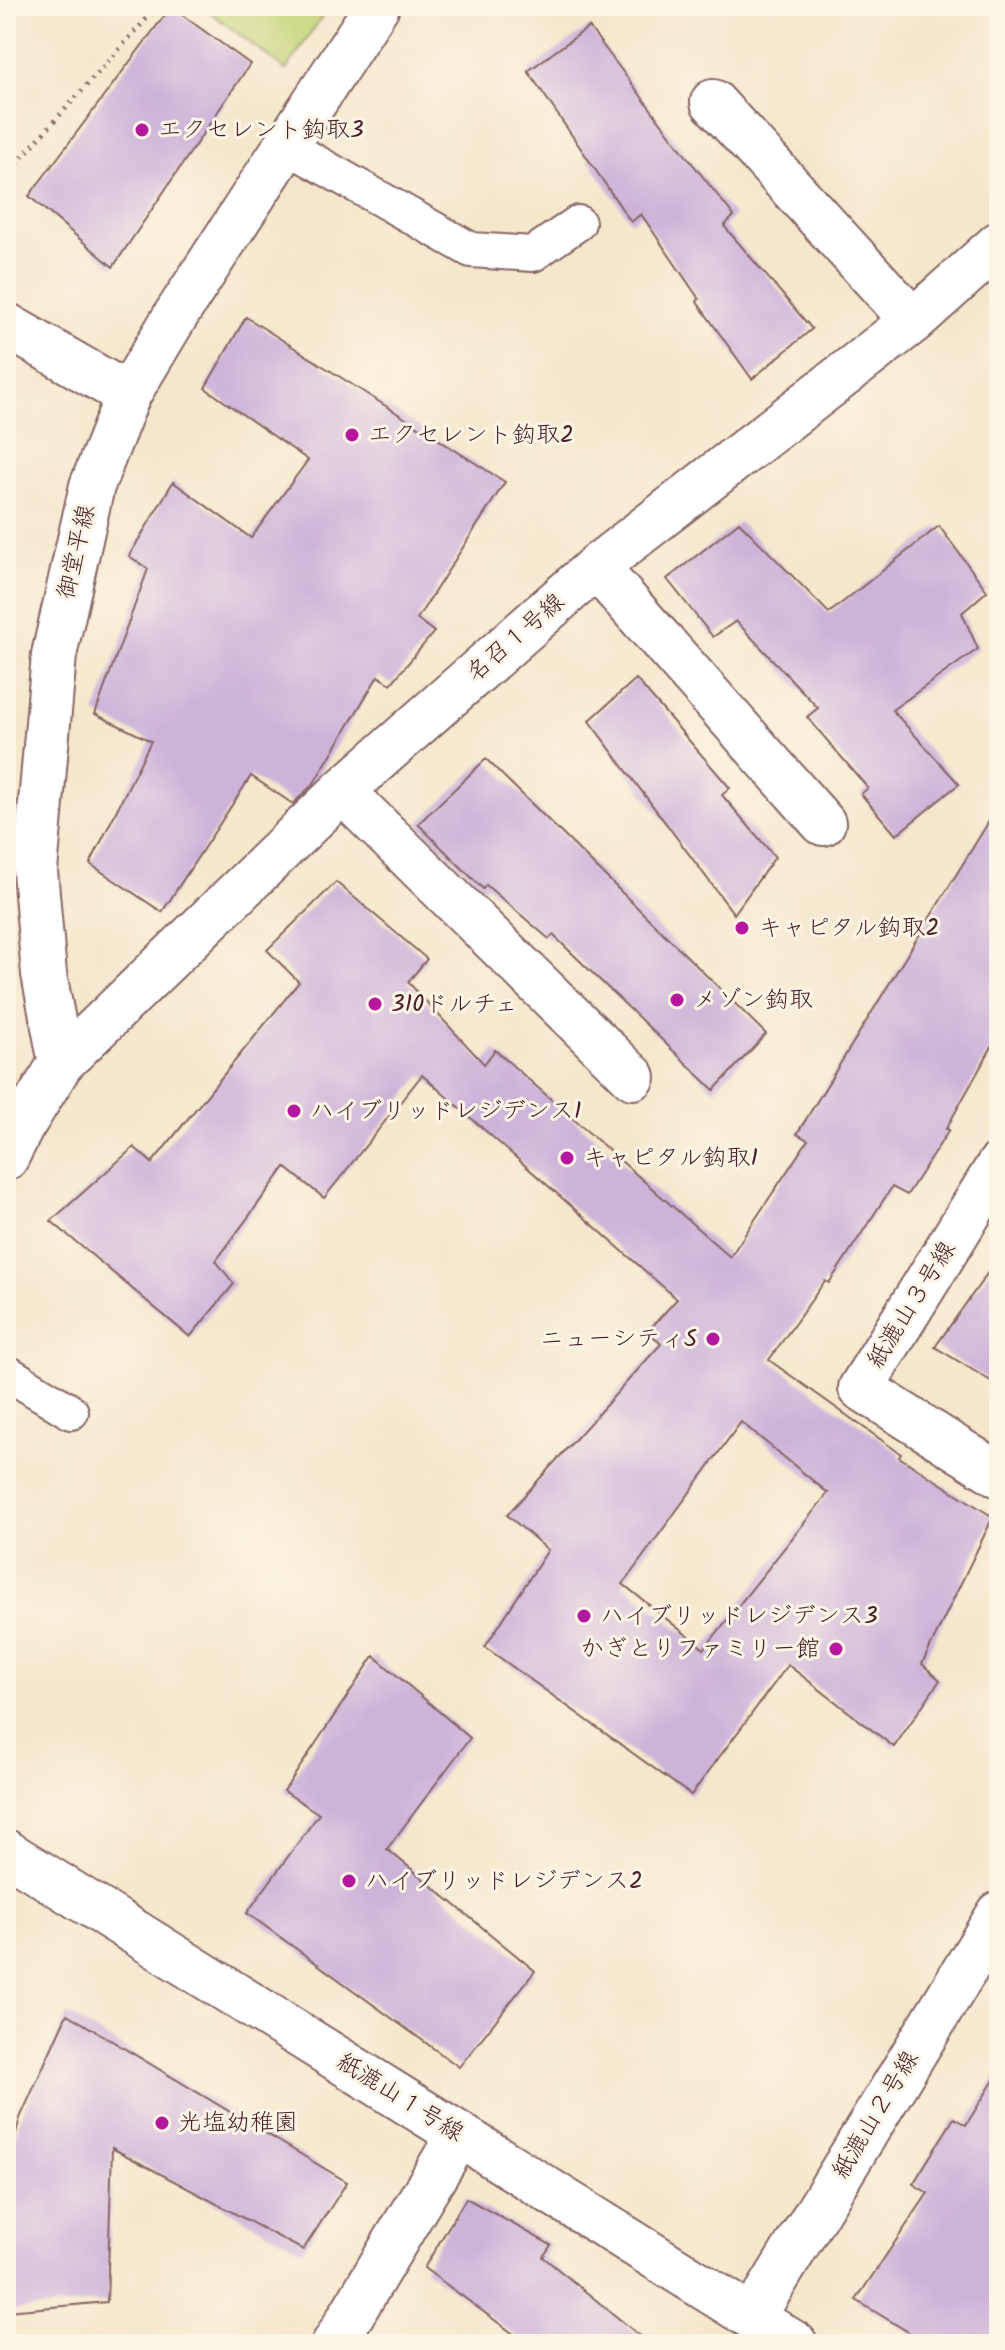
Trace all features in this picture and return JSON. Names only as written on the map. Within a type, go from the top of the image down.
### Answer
[{"type":"street","name":"御堂平線","points":[[61,1063],[44,974],[35,871],[54,655],[92,486],[128,395],[176,315],[377,6]]},
{"type":"street","points":[[713,102],[913,321]]},
{"type":"street","name":"名召１号線","points":[[61,1063],[342,791],[596,567],[913,321],[999,244]]},
{"type":"street","points":[[6,325],[128,395]]},
{"type":"street","points":[[596,567],[823,823]]},
{"type":"street","points":[[342,791],[633,1077]]},
{"type":"street","points":[[6,1158],[61,1063]]},
{"type":"street","name":"紙漉山３号線","points":[[999,1165],[861,1388],[999,1475]]},
{"type":"street","name":"紙漉山１号線","points":[[6,1852],[795,2344]]},
{"type":"street","name":"紙漉山２号線","points":[[753,2317],[999,1914]]},
{"type":"street","points":[[334,2344],[459,2135]]},
{"type":"lane","points":[[285,145],[471,250],[533,254],[578,223]]},
{"type":"lane","points":[[6,1372],[71,1412]]},
{"type":"path","points":[[6,175],[158,6]]},
{"type":"green space","points":[[202,6],[329,6],[286,70]]},
{"type":"building","name":"エクセレント鈎取3","points":[[171,7],[250,64],[113,267],[29,196]]},
{"type":"building","points":[[589,27],[734,216],[724,226],[812,329],[752,379],[697,302],[699,299],[641,214],[631,222],[528,71]]},
{"type":"building","points":[[246,317],[505,482],[417,619],[434,632],[391,684],[378,676],[314,783],[293,804],[251,776],[162,912],[90,864],[151,741],[95,714],[148,569],[129,556],[173,482],[251,538],[308,460],[205,388]]},
{"type":"building","points":[[739,522],[829,613],[939,526],[987,591],[962,613],[978,649],[892,710],[959,784],[896,835],[861,794],[868,788],[807,717],[818,708],[736,621],[713,637],[667,579]]},
{"type":"building","points":[[636,679],[730,788],[722,795],[775,857],[734,914],[589,721]]},
{"type":"building","points":[[486,759],[766,1034],[714,1090],[553,935],[549,939],[486,885],[483,889],[418,824]]},
{"type":"building","points":[[999,805],[999,1034],[946,1129],[949,1130],[907,1195],[892,1187],[829,1283],[825,1281],[769,1360],[901,1454],[899,1457],[993,1517],[922,1664],[940,1680],[894,1747],[788,1665],[691,1795],[485,1647],[548,1550],[507,1515],[661,1344],[648,1331],[677,1299],[422,1075],[324,1198],[285,1167],[216,1261],[234,1284],[190,1337],[51,1221],[134,1147],[152,1163],[299,982],[267,950],[336,882],[427,959],[408,982],[484,1064],[495,1050],[730,1257],[808,1140],[797,1134]],"holes":[[[741,1422],[828,1493],[704,1649],[623,1584]]]},
{"type":"building","points":[[999,1257],[999,1386],[935,1347]]},
{"type":"building","name":"ハイブリッドレジデンス2","points":[[374,1656],[470,1738],[387,1849],[535,1971],[459,2067],[247,1913],[319,1814],[284,1791]]},
{"type":"building","name":"光塩幼稚園","points":[[67,2014],[347,2182],[303,2250],[112,2148],[107,2302],[8,2311],[6,2170],[20,2118]]},
{"type":"building","points":[[999,2072],[999,2344],[928,2344],[856,2300],[928,2193],[913,2184],[954,2118],[966,2125]]},
{"type":"building","points":[[466,2198],[551,2245],[543,2257],[650,2344],[527,2344],[424,2268]]},
{"type":"place","name":"エクセレント鈎取3","points":[[142,130]]},
{"type":"place","name":"エクセレント鈎取2","points":[[352,435]]},
{"type":"place","name":"キャピタル鈎取2","points":[[742,928]]},
{"type":"place","name":"メゾン鈎取","points":[[677,1000]]},
{"type":"place","name":"310ドルチェ","points":[[375,1004]]},
{"type":"place","name":"ハイブリッドレジデンス1","points":[[294,1111]]},
{"type":"place","name":"キャピタル鈎取1","points":[[567,1158]]},
{"type":"place","name":"ニューシティS","points":[[713,1339]]},
{"type":"place","name":"ハイブリッドレジデンス3","points":[[584,1616]]},
{"type":"place","name":"かぎとりファミリー館","points":[[836,1649]]},
{"type":"place","name":"ハイブリッドレジデンス2","points":[[349,1881]]},
{"type":"place","name":"光塩幼稚園","points":[[162,2123]]}]
